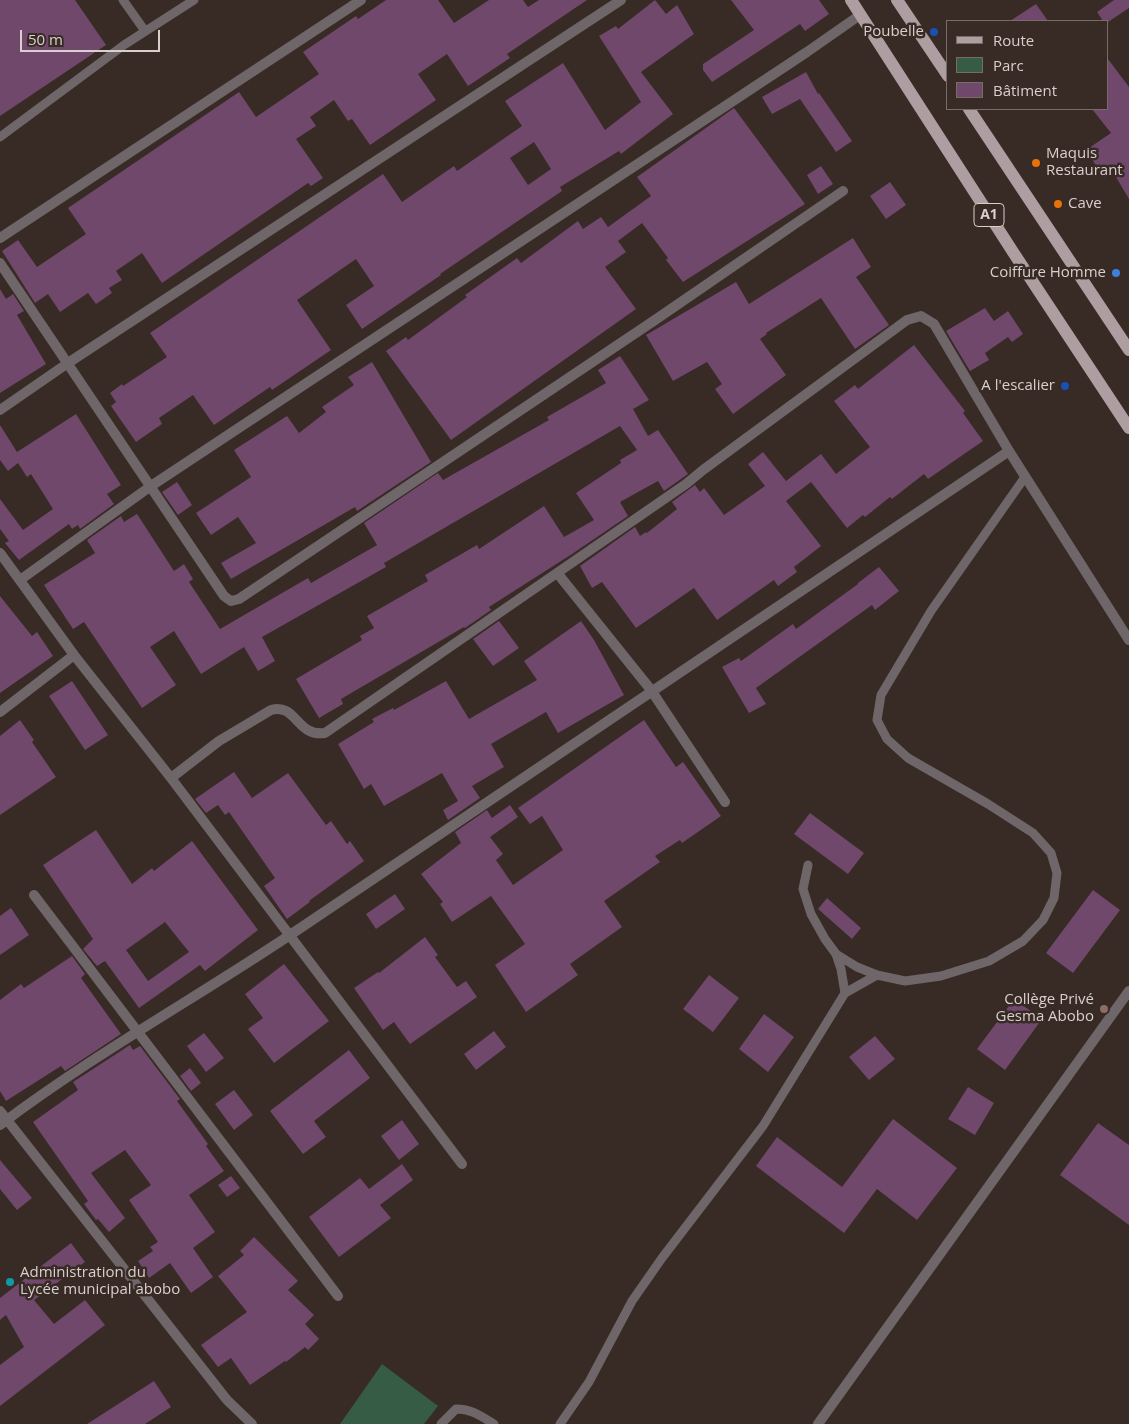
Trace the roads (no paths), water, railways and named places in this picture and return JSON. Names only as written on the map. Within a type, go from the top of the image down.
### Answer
[{"type":"main road","name":"A1","points":[[851,0],[1129,428]]},
{"type":"main road","points":[[897,0],[946,73]]},
{"type":"main road","points":[[971,110],[1129,350]]},
{"type":"street","points":[[0,238],[361,0]]},
{"type":"street","points":[[0,410],[68,363],[621,0]]},
{"type":"street","points":[[20,580],[151,486],[808,52],[860,15]]},
{"type":"street","points":[[0,263],[224,596],[232,601],[239,599],[655,320],[843,191]]},
{"type":"street","points":[[171,778],[219,740],[271,710],[279,708],[286,710],[307,730],[315,734],[325,732],[558,574],[686,484],[907,320],[921,316],[934,324],[1025,477],[1129,640]]},
{"type":"street","points":[[3,1122],[136,1032],[289,935],[1009,451]]},
{"type":"street","points":[[0,553],[74,655],[171,778],[462,1164]]},
{"type":"street","points":[[558,574],[651,690],[725,802]]},
{"type":"street","points":[[0,712],[74,655]]},
{"type":"street","points":[[34,895],[338,1296]]},
{"type":"street","points":[[818,1424],[1129,991]]},
{"type":"street","points":[[0,1111],[3,1122],[226,1400],[252,1424]]},
{"type":"lane","points":[[123,0],[145,31]]},
{"type":"lane","points":[[0,137],[145,31],[194,0]]},
{"type":"lane","points":[[808,865],[803,889],[811,914],[824,939],[836,954],[857,967],[877,975],[905,981],[941,976],[988,961],[1023,942],[1043,920],[1054,898],[1057,874],[1051,853],[1033,833],[988,804],[908,758],[886,739],[877,720],[881,695],[930,611],[1025,477]]},
{"type":"lane","points":[[836,954],[845,993]]},
{"type":"lane","points":[[560,1424],[589,1382],[632,1301],[662,1258],[763,1126],[845,993],[877,975]]},
{"type":"lane","points":[[442,1424],[456,1409],[465,1409],[477,1413],[494,1424]]},
{"type":"place","name":"Poubelle","points":[[934,32]]},
{"type":"place","name":"Maquis Restaurant","points":[[1036,163]]},
{"type":"place","name":"Cave","points":[[1058,204]]},
{"type":"place","name":"Coiffure Homme","points":[[1116,273]]},
{"type":"place","name":"A l'escalier","points":[[1065,386]]},
{"type":"place","name":"Collège Privé Gesma Abobo","points":[[1104,1009]]},
{"type":"place","name":"Administration du Lycée municipal abobo","points":[[10,1282]]}]
